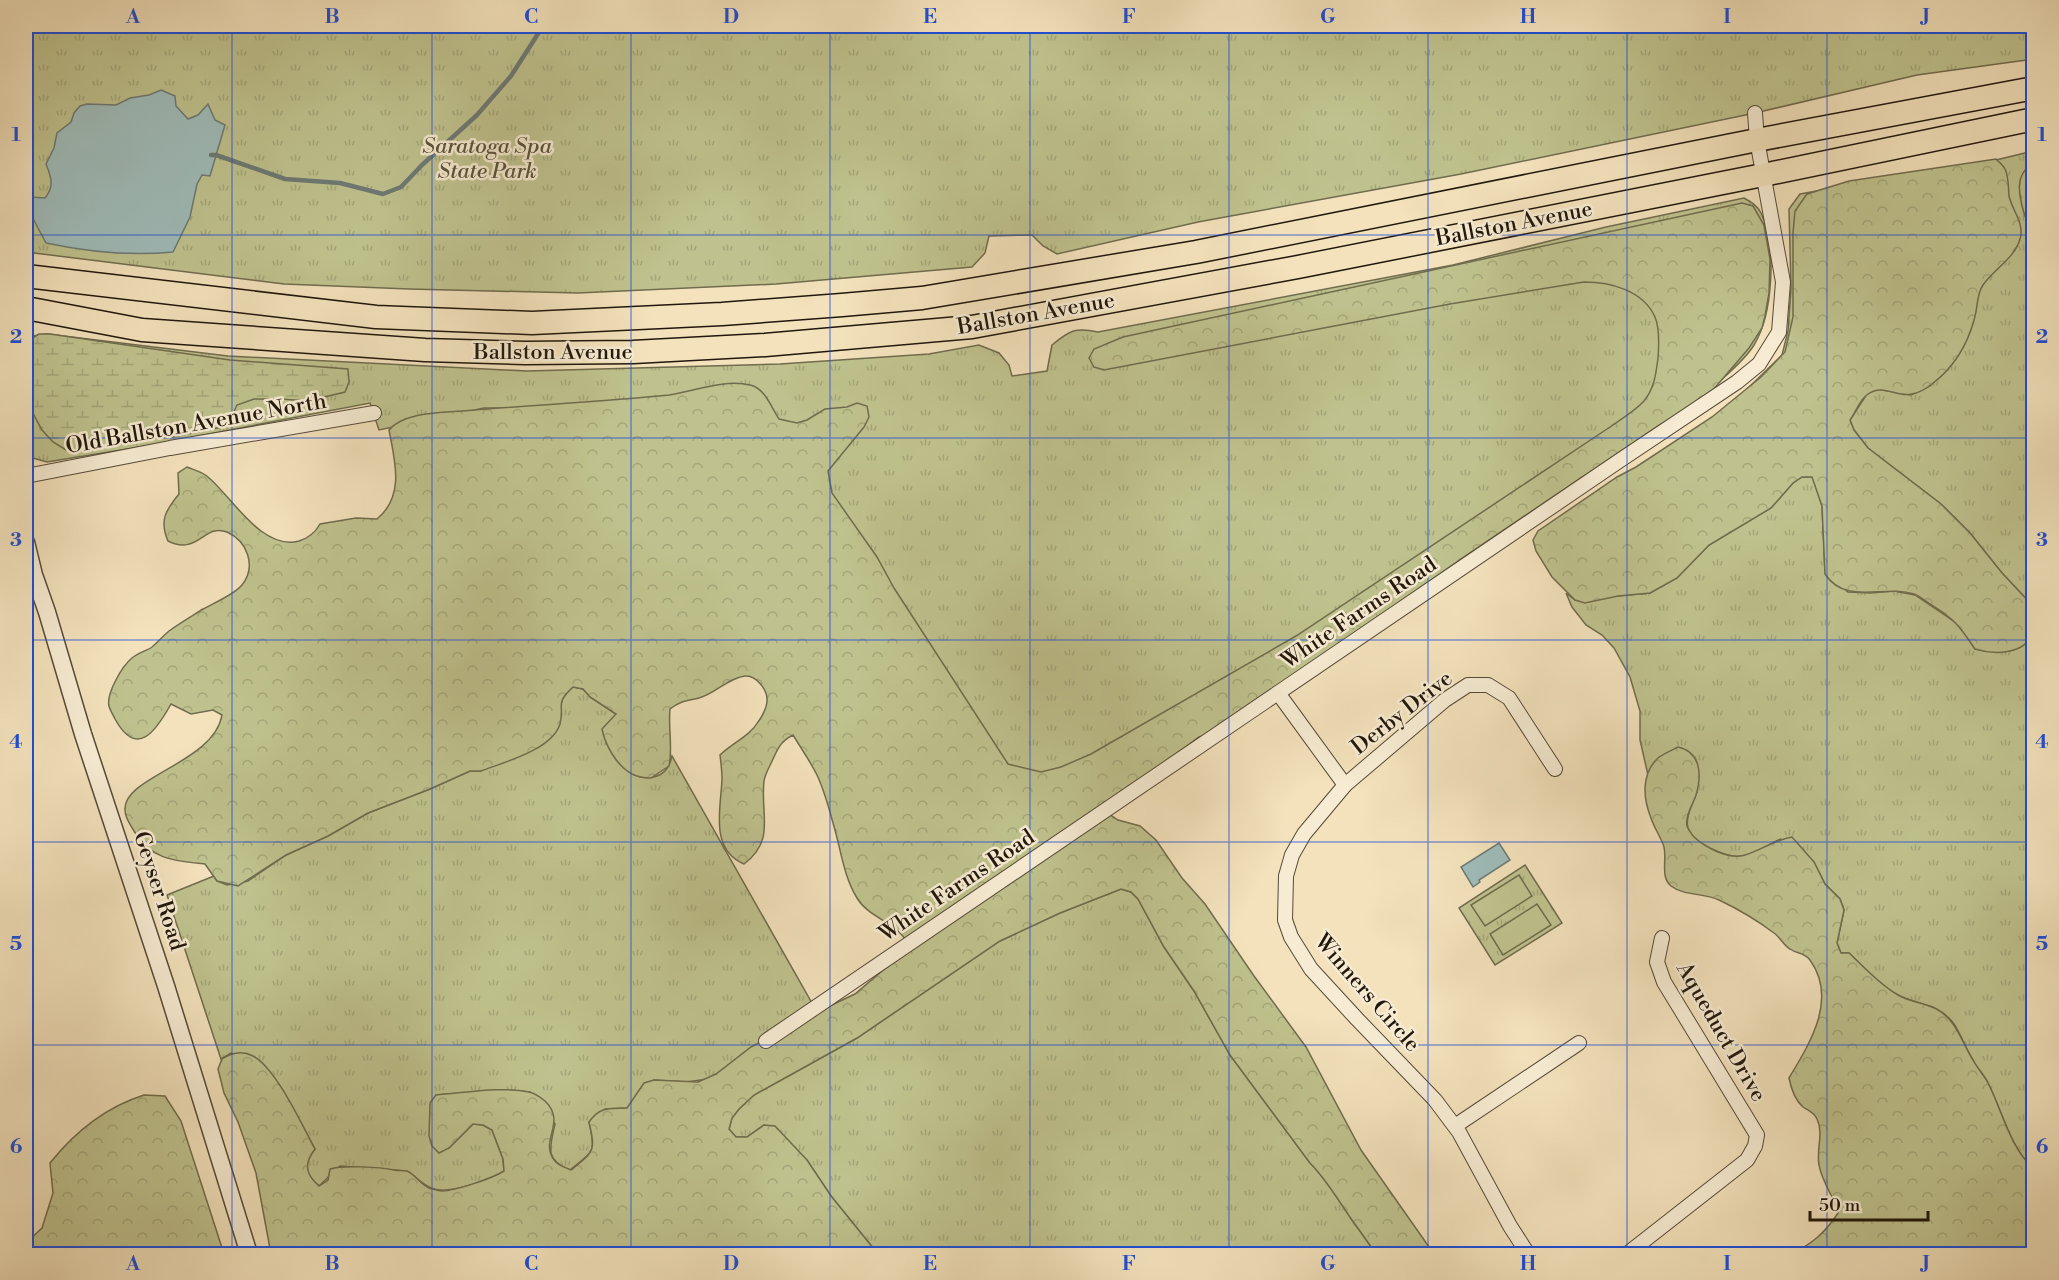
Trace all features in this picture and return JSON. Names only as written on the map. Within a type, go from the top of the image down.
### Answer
[{"type":"highway","name":"Ballston Avenue","points":[[26,276],[376,317],[532,323],[722,314],[842,305],[922,297],[1196,252],[1757,140],[2034,88]]},
{"type":"highway","name":"Ballston Avenue","points":[[26,308],[142,330],[425,350],[525,353],[633,352],[765,345],[972,327],[1298,267],[2034,119]]},
{"type":"street","name":"White Farms Road","points":[[766,1041],[1710,402],[1759,364],[1779,332],[1783,282],[1757,140],[1755,113]]},
{"type":"street","name":"Old Ballston Avenue North","points":[[26,476],[170,448],[374,413]]},
{"type":"street","name":"Geyser Road","points":[[26,542],[83,734],[166,986],[249,1254]]},
{"type":"street","name":"Derby Drive","points":[[1345,785],[1445,700],[1468,686],[1488,685],[1509,698],[1555,769]]},
{"type":"street","points":[[1278,693],[1345,785]]},
{"type":"street","name":"Winners Circle","points":[[1345,785],[1304,834],[1292,855],[1286,876],[1285,920],[1291,937],[1311,969],[1435,1100],[1455,1126],[1509,1226],[1527,1254]]},
{"type":"street","name":"Aqueduct Drive","points":[[1627,1254],[1747,1160],[1755,1146],[1757,1135],[1675,1004],[1664,982],[1657,962],[1662,938]]},
{"type":"street","points":[[1455,1126],[1579,1043]]},
{"type":"green space","name":"Saratoga Spa State Park","points":[[26,26],[2033,26],[2034,59],[1917,75],[1755,113],[1461,174],[1198,222],[1057,254],[1043,246],[1032,235],[989,236],[985,253],[972,267],[776,284],[578,293],[284,284],[26,252]]},
{"type":"green space","points":[[2033,151],[2033,606],[2002,573],[1970,533],[1941,504],[1868,448],[1854,430],[1850,420],[1867,394],[1877,389],[1911,395],[1930,386],[1942,374],[1746,390],[1782,355],[1788,331],[1791,289],[1789,209],[1800,194],[1996,160]]},
{"type":"green space","points":[[1996,159],[2003,166],[2008,178],[2009,196],[2020,222],[2020,239],[2014,252],[1981,289],[1974,320],[1963,347],[1953,364],[1928,387],[1917,393],[1906,395],[1885,390],[1874,391],[1862,399],[1850,420],[1854,430],[1868,448],[1941,504],[1970,533],[2002,573],[2033,606],[2033,631],[2030,639],[2024,645],[2017,649],[2000,652],[1975,649],[1951,619],[1916,595],[1890,591],[1854,592],[1834,584],[1825,574],[1822,506],[1812,477],[1802,477],[1793,483],[1771,508],[1709,545],[1677,578],[1650,593],[1618,596],[1585,603],[1575,600],[1552,577],[1536,551],[1533,540],[1538,531],[1617,477],[1712,417],[1761,377],[1785,352],[1793,317],[1795,211],[1807,194],[1849,181]]},
{"type":"green space","points":[[2033,159],[2033,231],[2024,212],[2020,196],[2020,181]]},
{"type":"green space","points":[[1744,198],[1758,208],[1766,227],[1771,261],[1769,298],[1754,345],[1715,386],[994,874],[765,404],[484,408],[379,430],[370,403],[152,445],[47,462],[33,458],[26,448],[26,337],[47,334],[228,356],[527,371],[780,364],[929,354],[979,345],[999,353],[1009,365],[1012,376],[1047,371],[1052,345],[1074,331],[1098,332],[1453,265],[1606,227]]},
{"type":"green space","points":[[1742,203],[1753,206],[1764,225],[1770,259],[1769,293],[1762,328],[1749,348],[1713,390],[1471,552],[1210,734],[1199,737],[1126,791],[1109,814],[1118,820],[1140,826],[1156,840],[1182,878],[1205,904],[1306,1047],[1361,1150],[1434,1254],[1376,1254],[1327,1183],[1230,1055],[1194,991],[1164,947],[1138,899],[1131,892],[1121,889],[1060,913],[1000,941],[857,1038],[754,1095],[732,1118],[729,1129],[736,1137],[747,1137],[764,1125],[775,1126],[807,1160],[831,1196],[878,1254],[271,1254],[256,1173],[238,1122],[224,1093],[218,1069],[222,1059],[229,1055],[249,1054],[262,1062],[271,1072],[296,1112],[315,1149],[309,1159],[308,1168],[311,1177],[319,1186],[328,1180],[330,1169],[362,1167],[407,1171],[429,1188],[440,1191],[448,1190],[474,1184],[504,1171],[503,1159],[492,1130],[483,1125],[473,1124],[449,1148],[439,1153],[432,1146],[429,1136],[430,1103],[436,1095],[482,1090],[518,1090],[535,1094],[545,1101],[554,1116],[550,1143],[552,1157],[558,1164],[571,1170],[591,1150],[589,1122],[597,1113],[606,1109],[627,1108],[644,1083],[654,1080],[698,1082],[716,1074],[751,1047],[855,994],[909,948],[900,933],[870,912],[852,889],[822,787],[793,735],[778,748],[765,778],[764,826],[760,846],[744,864],[733,857],[726,848],[721,838],[719,815],[722,779],[720,755],[755,727],[767,703],[763,688],[749,676],[739,677],[705,696],[680,703],[670,709],[669,766],[651,778],[632,774],[617,760],[609,748],[602,729],[616,714],[590,697],[583,689],[573,687],[562,701],[560,724],[555,733],[538,748],[481,771],[470,771],[368,813],[328,836],[286,855],[238,886],[217,881],[205,864],[174,860],[148,848],[141,841],[126,816],[128,798],[152,778],[203,745],[215,732],[222,715],[213,710],[191,714],[171,704],[152,731],[146,737],[138,739],[123,731],[115,719],[109,706],[112,688],[132,658],[152,647],[182,622],[234,592],[242,585],[249,570],[248,555],[240,541],[227,532],[219,530],[212,532],[187,545],[178,545],[168,541],[164,521],[167,510],[179,494],[178,473],[187,467],[204,474],[260,530],[285,542],[299,541],[311,535],[320,524],[356,518],[377,519],[386,510],[392,500],[396,478],[389,430],[396,424],[413,417],[443,412],[669,395],[730,383],[755,387],[764,394],[779,419],[797,423],[825,409],[847,407],[857,403],[867,406],[869,417],[864,427],[828,471],[832,493],[877,557],[894,588],[1008,764],[1041,772],[1061,767],[1091,754],[1296,636],[1636,409],[1644,401],[1652,386],[1657,364],[1659,337],[1655,317],[1650,308],[1634,294],[1615,286],[1584,282],[1450,304],[1104,370],[1094,367],[1089,358],[1094,349],[1123,337]]},
{"type":"green space","points":[[39,334],[230,360],[348,369],[349,382],[345,392],[308,401],[254,399],[237,405],[230,420],[222,427],[173,437],[152,438],[91,449],[66,450],[53,442],[42,430],[27,402],[26,342]]},
{"type":"green space","points":[[1802,477],[1813,477],[1822,506],[1825,573],[1848,592],[1894,591],[1915,595],[1958,624],[1975,649],[2028,641],[2033,630],[2033,1168],[2018,1150],[1988,1083],[1970,1056],[1954,1024],[1941,1011],[1891,991],[1849,953],[1841,953],[1837,943],[1844,910],[1840,899],[1825,884],[1814,862],[1781,839],[1752,853],[1736,856],[1711,849],[1691,834],[1688,819],[1697,792],[1653,766],[1648,775],[1640,740],[1640,711],[1630,677],[1614,648],[1602,635],[1586,625],[1572,607],[1566,593],[1575,600],[1650,593],[1677,578],[1709,545],[1771,508],[1793,483]]},
{"type":"green space","points":[[573,687],[583,689],[590,697],[617,715],[640,777],[661,774],[668,767],[672,756],[817,1012],[708,1079],[686,1082],[654,1080],[627,1108],[605,1109],[589,1122],[591,1150],[570,1170],[556,1162],[551,1152],[555,1124],[530,1092],[508,1090],[436,1095],[449,1148],[473,1124],[483,1125],[492,1130],[503,1159],[504,1171],[498,1175],[470,1185],[441,1190],[426,1186],[406,1171],[340,1166],[319,1186],[310,1177],[307,1168],[308,1159],[315,1149],[282,1089],[261,1062],[231,1053],[221,1059],[167,895],[214,876],[217,881],[227,885],[248,881],[286,855],[328,836],[368,813],[470,771],[481,771],[561,715],[562,700]]},
{"type":"green space","points":[[1678,747],[1691,754],[1698,765],[1698,787],[1687,822],[1694,837],[1718,852],[1739,856],[1792,837],[1814,862],[1825,884],[1840,899],[1844,910],[1837,943],[1841,953],[1849,953],[1891,991],[1940,1011],[1953,1024],[1988,1083],[2018,1150],[2033,1168],[2033,1254],[1791,1254],[1818,1237],[1838,1213],[1819,1165],[1819,1124],[1814,1115],[1798,1101],[1789,1078],[1818,1020],[1821,990],[1818,975],[1810,960],[1788,948],[1776,935],[1741,911],[1719,900],[1676,889],[1668,882],[1665,873],[1664,847],[1648,810],[1645,786],[1652,764]]},
{"type":"green space","points":[[1525,865],[1562,923],[1495,965],[1459,908]]},
{"type":"green space","points":[[1519,875],[1532,896],[1485,926],[1471,905]]},
{"type":"green space","points":[[1121,889],[1131,892],[1138,899],[1164,947],[1194,991],[1230,1055],[1327,1183],[1376,1254],[878,1254],[831,1196],[807,1160],[764,1125],[747,1137],[736,1137],[729,1129],[732,1118],[754,1095],[857,1038],[1000,941],[1060,913]]},
{"type":"green space","points":[[1537,904],[1551,925],[1503,955],[1490,934]]},
{"type":"green space","points":[[144,1095],[165,1096],[181,1121],[224,1254],[26,1254],[26,1243],[42,1228],[53,1193],[50,1163],[69,1141],[92,1122],[117,1106]]},
{"type":"water","points":[[161,90],[175,96],[176,106],[188,119],[198,115],[208,104],[215,120],[225,125],[210,176],[202,175],[197,184],[190,217],[173,252],[141,254],[109,252],[46,243],[29,211],[30,197],[45,198],[50,189],[51,177],[46,164],[54,148],[57,133],[71,122],[80,106],[87,104],[116,105],[130,98],[149,95]]},
{"type":"water","points":[[1499,843],[1510,860],[1479,880],[1480,882],[1473,887],[1461,867]]},
{"type":"waterway","points":[[211,155],[285,179],[340,183],[383,194],[401,187],[477,115],[511,76],[543,26]]}]
